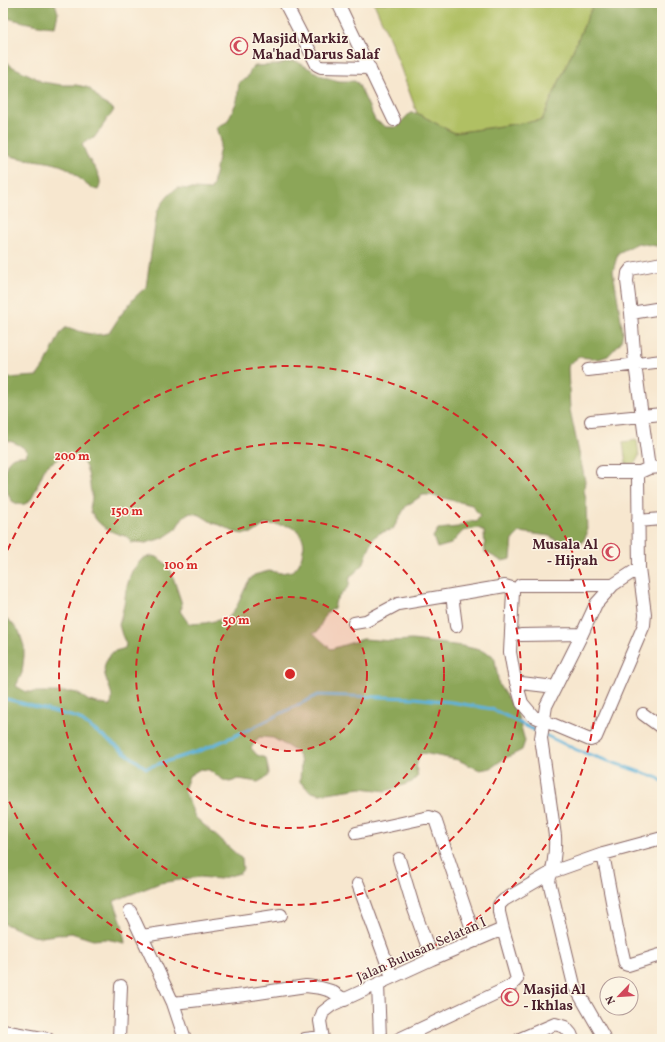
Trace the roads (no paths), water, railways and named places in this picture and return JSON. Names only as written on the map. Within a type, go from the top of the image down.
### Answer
[{"type":"street","points":[[285,3],[317,65],[321,68],[370,68]]},
{"type":"street","points":[[338,3],[394,120]]},
{"type":"street","points":[[354,623],[366,621],[398,604],[505,586],[512,588],[510,652],[514,675],[522,703],[542,730],[590,740],[596,737],[644,625],[645,614],[639,568],[638,521],[638,476],[644,470],[642,417],[634,364],[631,313],[627,281],[628,273],[631,269],[662,263]]},
{"type":"street","points":[[631,313],[662,308]]},
{"type":"street","points":[[588,370],[662,361]]},
{"type":"street","points":[[591,420],[642,417],[662,414]]},
{"type":"street","points":[[602,472],[644,470],[662,466]]},
{"type":"street","points":[[638,521],[662,519]]},
{"type":"street","points":[[605,1039],[574,985],[549,881],[556,850],[542,730],[546,706],[596,604],[614,585],[639,568]]},
{"type":"street","points":[[520,585],[614,585]]},
{"type":"street","points":[[452,595],[456,626]]},
{"type":"street","points":[[521,634],[582,634]]},
{"type":"street","points":[[521,683],[555,687]]},
{"type":"street","points":[[642,714],[662,728]]},
{"type":"street","points":[[356,833],[429,817],[435,819],[476,941]]},
{"type":"street","name":"Jalan Bulusan Selatan I","points":[[323,1038],[320,1021],[323,1012],[332,1005],[432,959],[504,929],[499,912],[499,905],[504,900],[552,872],[603,854],[662,838]]},
{"type":"street","points":[[603,854],[625,964],[628,965],[662,955]]},
{"type":"street","points":[[399,859],[414,909],[432,959]]},
{"type":"street","points":[[358,884],[392,977]]},
{"type":"street","points":[[130,911],[173,1003],[185,1039]]},
{"type":"street","points":[[142,936],[281,915]]},
{"type":"street","points":[[399,1039],[503,990],[512,985],[518,979],[504,929]]},
{"type":"street","points":[[378,984],[380,1039]]},
{"type":"street","points":[[119,1039],[121,986]]},
{"type":"street","points":[[173,1003],[306,986],[331,991],[345,1000]]},
{"type":"street","points":[[520,1039],[555,1024],[565,1026],[572,1034],[574,1039]]},
{"type":"street","points":[[3,1031],[48,1039]]},
{"type":"street","points":[[305,1039],[323,1038]]},
{"type":"waterway","points":[[3,698],[78,718],[146,768],[202,750],[248,730],[318,695],[414,698],[451,702],[492,709],[540,733]]},
{"type":"waterway","points":[[545,735],[579,751],[658,778],[662,781]]},
{"type":"place","name":"Masjid Markiz Ma'had Darus Salaf","points":[[239,46]]},
{"type":"place","name":"Musala Al - Hijrah","points":[[611,552]]},
{"type":"place","name":"Masjid Al - Ikhlas","points":[[510,997]]}]
